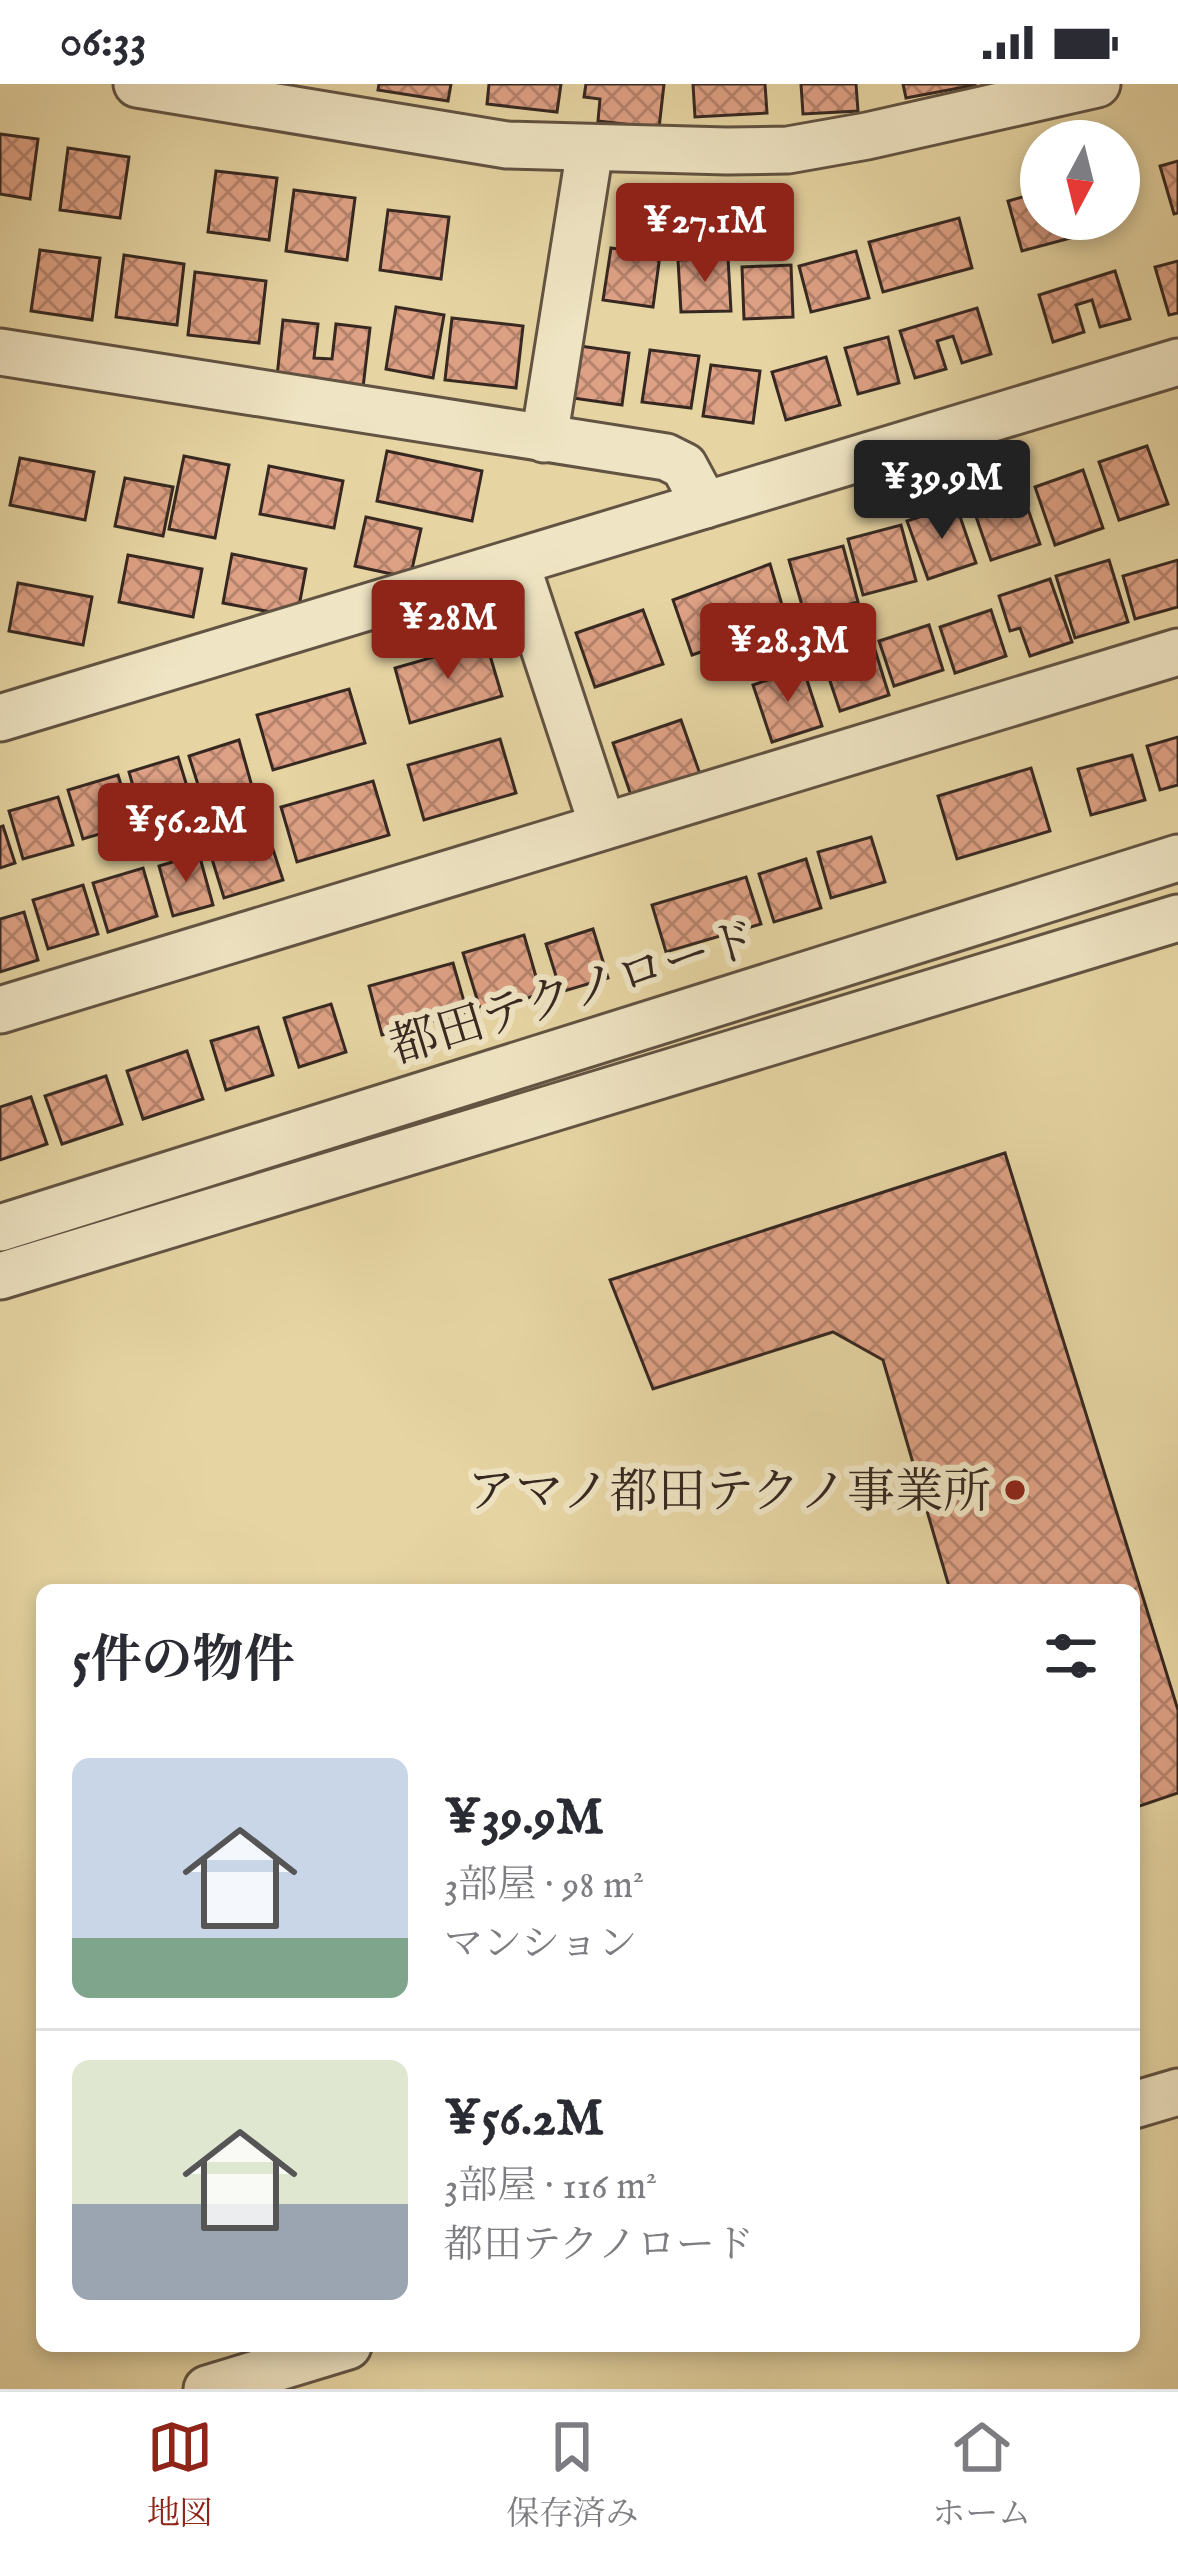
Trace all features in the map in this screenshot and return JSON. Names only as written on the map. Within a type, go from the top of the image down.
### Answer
[{"type":"street","points":[[137,84],[343,101],[507,145],[788,150],[1096,84]]},
{"type":"street","points":[[544,439],[590,149]]},
{"type":"street","points":[[0,352],[666,457],[684,466],[705,505]]},
{"type":"street","points":[[0,718],[1178,362]]},
{"type":"street","points":[[516,563],[602,824]]},
{"type":"street","points":[[0,1010],[1178,652]]},
{"type":"street","name":"都田テクノロード","points":[[0,1228],[1178,858]]},
{"type":"street","points":[[0,1276],[1178,918]]},
{"type":"street","points":[[1140,2103],[1178,2092]]},
{"type":"street","points":[[207,2389],[328,2352]]},
{"type":"building","points":[[379,84],[451,84],[448,101],[378,90]]},
{"type":"building","points":[[489,84],[561,84],[557,112],[487,104]]},
{"type":"building","points":[[586,84],[664,84],[659,128],[598,121],[600,99],[584,97]]},
{"type":"building","points":[[693,84],[765,84],[767,113],[695,117]]},
{"type":"building","points":[[801,84],[856,84],[858,111],[803,114]]},
{"type":"building","points":[[903,84],[974,84],[975,85],[906,98]]},
{"type":"building","points":[[0,134],[38,139],[30,199],[0,194]]},
{"type":"building","points":[[68,148],[129,157],[120,218],[60,210]]},
{"type":"building","points":[[1178,161],[1178,213],[1174,214],[1160,166]]},
{"type":"building","points":[[216,171],[277,178],[269,240],[208,232]]},
{"type":"building","points":[[294,190],[355,198],[347,260],[286,251]]},
{"type":"building","points":[[1020,198],[1020,240],[1063,240],[1022,251],[1008,201]]},
{"type":"building","points":[[388,210],[449,217],[441,279],[380,270]]},
{"type":"building","points":[[959,218],[972,268],[883,292],[869,242]]},
{"type":"building","points":[[611,248],[660,255],[653,307],[603,300]]},
{"type":"building","points":[[40,250],[100,258],[92,320],[31,311]]},
{"type":"building","points":[[856,251],[869,298],[811,312],[799,266]]},
{"type":"building","points":[[124,255],[184,264],[177,325],[116,317]]},
{"type":"building","points":[[728,258],[731,311],[681,312],[678,260]]},
{"type":"building","points":[[1178,261],[1178,313],[1169,315],[1155,267]]},
{"type":"building","points":[[791,265],[793,317],[744,319],[742,267]]},
{"type":"building","points":[[1115,271],[1130,319],[1100,327],[1092,300],[1076,305],[1084,332],[1053,342],[1039,295]]},
{"type":"building","points":[[195,272],[266,281],[259,343],[188,335]]},
{"type":"building","points":[[396,307],[444,315],[433,378],[386,369]]},
{"type":"building","points":[[977,308],[991,354],[962,363],[953,336],[937,341],[946,369],[915,378],[900,331]]},
{"type":"building","points":[[452,318],[523,326],[516,388],[445,380]]},
{"type":"building","points":[[283,320],[318,324],[314,358],[332,359],[336,324],[370,328],[362,396],[276,386]]},
{"type":"building","points":[[888,337],[899,383],[858,394],[845,348]]},
{"type":"building","points":[[580,346],[629,353],[622,405],[573,398]]},
{"type":"building","points":[[650,350],[699,356],[691,408],[642,402]]},
{"type":"building","points":[[826,357],[840,405],[786,420],[772,372]]},
{"type":"building","points":[[711,365],[760,371],[753,423],[703,416]]},
{"type":"building","points":[[1147,446],[1168,504],[1119,520],[1099,462]]},
{"type":"building","points":[[387,451],[482,471],[472,521],[377,501]]},
{"type":"building","points":[[184,456],[229,465],[215,538],[169,529]]},
{"type":"building","points":[[20,458],[94,472],[85,520],[10,505]]},
{"type":"building","points":[[269,466],[343,481],[334,528],[260,514]]},
{"type":"building","points":[[1083,470],[1103,528],[1055,545],[1035,487]]},
{"type":"building","points":[[125,478],[173,487],[163,536],[115,526]]},
{"type":"building","points":[[1020,486],[1040,544],[991,560],[971,502]]},
{"type":"building","points":[[956,505],[976,563],[928,579],[907,521]]},
{"type":"building","points":[[366,517],[421,529],[410,578],[355,566]]},
{"type":"building","points":[[901,525],[916,581],[863,595],[848,539]]},
{"type":"building","points":[[843,546],[858,602],[805,616],[789,560]]},
{"type":"building","points":[[232,554],[306,569],[297,617],[223,603]]},
{"type":"building","points":[[128,555],[202,569],[193,617],[119,602]]},
{"type":"building","points":[[1109,560],[1128,622],[1075,638],[1056,576]]},
{"type":"building","points":[[1178,560],[1178,607],[1135,619],[1123,576]]},
{"type":"building","points":[[770,564],[787,622],[692,655],[673,600]]},
{"type":"building","points":[[1050,579],[1072,642],[1030,656],[1020,628],[1010,631],[999,596]]},
{"type":"building","points":[[18,583],[92,597],[83,645],[9,631]]},
{"type":"building","points":[[643,610],[663,664],[595,687],[576,633]]},
{"type":"building","points":[[991,610],[1006,656],[955,673],[940,627]]},
{"type":"building","points":[[929,625],[943,670],[894,686],[879,641]]},
{"type":"building","points":[[486,642],[502,696],[410,723],[395,668]]},
{"type":"building","points":[[875,650],[889,695],[840,711],[825,666]]},
{"type":"building","points":[[803,668],[822,726],[772,742],[753,685]]},
{"type":"building","points":[[349,689],[365,743],[273,770],[257,715]]},
{"type":"building","points":[[681,720],[700,774],[632,798],[613,743]]},
{"type":"building","points":[[1178,737],[1178,785],[1160,790],[1147,746]]},
{"type":"building","points":[[500,739],[516,793],[424,820],[408,765]]},
{"type":"building","points":[[239,740],[253,790],[204,804],[189,756]]},
{"type":"building","points":[[1132,755],[1145,800],[1091,815],[1078,769]]},
{"type":"building","points":[[178,757],[193,806],[143,821],[129,772]]},
{"type":"building","points":[[1031,768],[1050,831],[957,859],[938,796]]},
{"type":"building","points":[[118,775],[133,824],[83,839],[68,790]]},
{"type":"building","points":[[373,781],[389,835],[297,862],[281,807]]},
{"type":"building","points":[[58,797],[73,845],[23,859],[9,811]]},
{"type":"building","points":[[0,827],[15,863],[0,868]]},
{"type":"building","points":[[266,828],[283,880],[224,898],[208,846]]},
{"type":"building","points":[[871,837],[885,882],[831,898],[818,852]]},
{"type":"building","points":[[199,854],[213,905],[173,916],[159,866]]},
{"type":"building","points":[[806,859],[821,908],[774,922],[759,874]]},
{"type":"building","points":[[143,868],[157,916],[108,932],[93,883]]},
{"type":"building","points":[[746,877],[761,924],[666,952],[652,905]]},
{"type":"building","points":[[83,885],[98,934],[48,949],[33,900]]},
{"type":"building","points":[[24,912],[38,960],[0,972],[0,919]]},
{"type":"building","points":[[593,929],[608,978],[561,992],[546,944]]},
{"type":"building","points":[[524,935],[541,994],[481,1012],[463,953]]},
{"type":"building","points":[[453,963],[467,1012],[382,1035],[369,986]]},
{"type":"building","points":[[331,1004],[346,1052],[299,1067],[284,1018]]},
{"type":"building","points":[[258,1027],[273,1075],[226,1090],[211,1041]]},
{"type":"building","points":[[187,1051],[203,1099],[143,1119],[127,1071]]},
{"type":"building","points":[[106,1076],[122,1124],[62,1144],[45,1096]]},
{"type":"building","points":[[31,1097],[47,1144],[0,1160],[0,1107]]},
{"type":"building","name":"アマノ都田テクノ事業所","points":[[1005,1153],[1139,1584],[948,1584],[883,1360],[833,1332],[653,1389],[610,1280]]},
{"type":"building","name":"アマノ都田テクノ事業所","points":[[1140,1588],[1178,1710],[1178,1793],[1140,1806]]},
{"type":"place","name":"アマノ都田テクノ事業所","points":[[1015,1490]]}]
